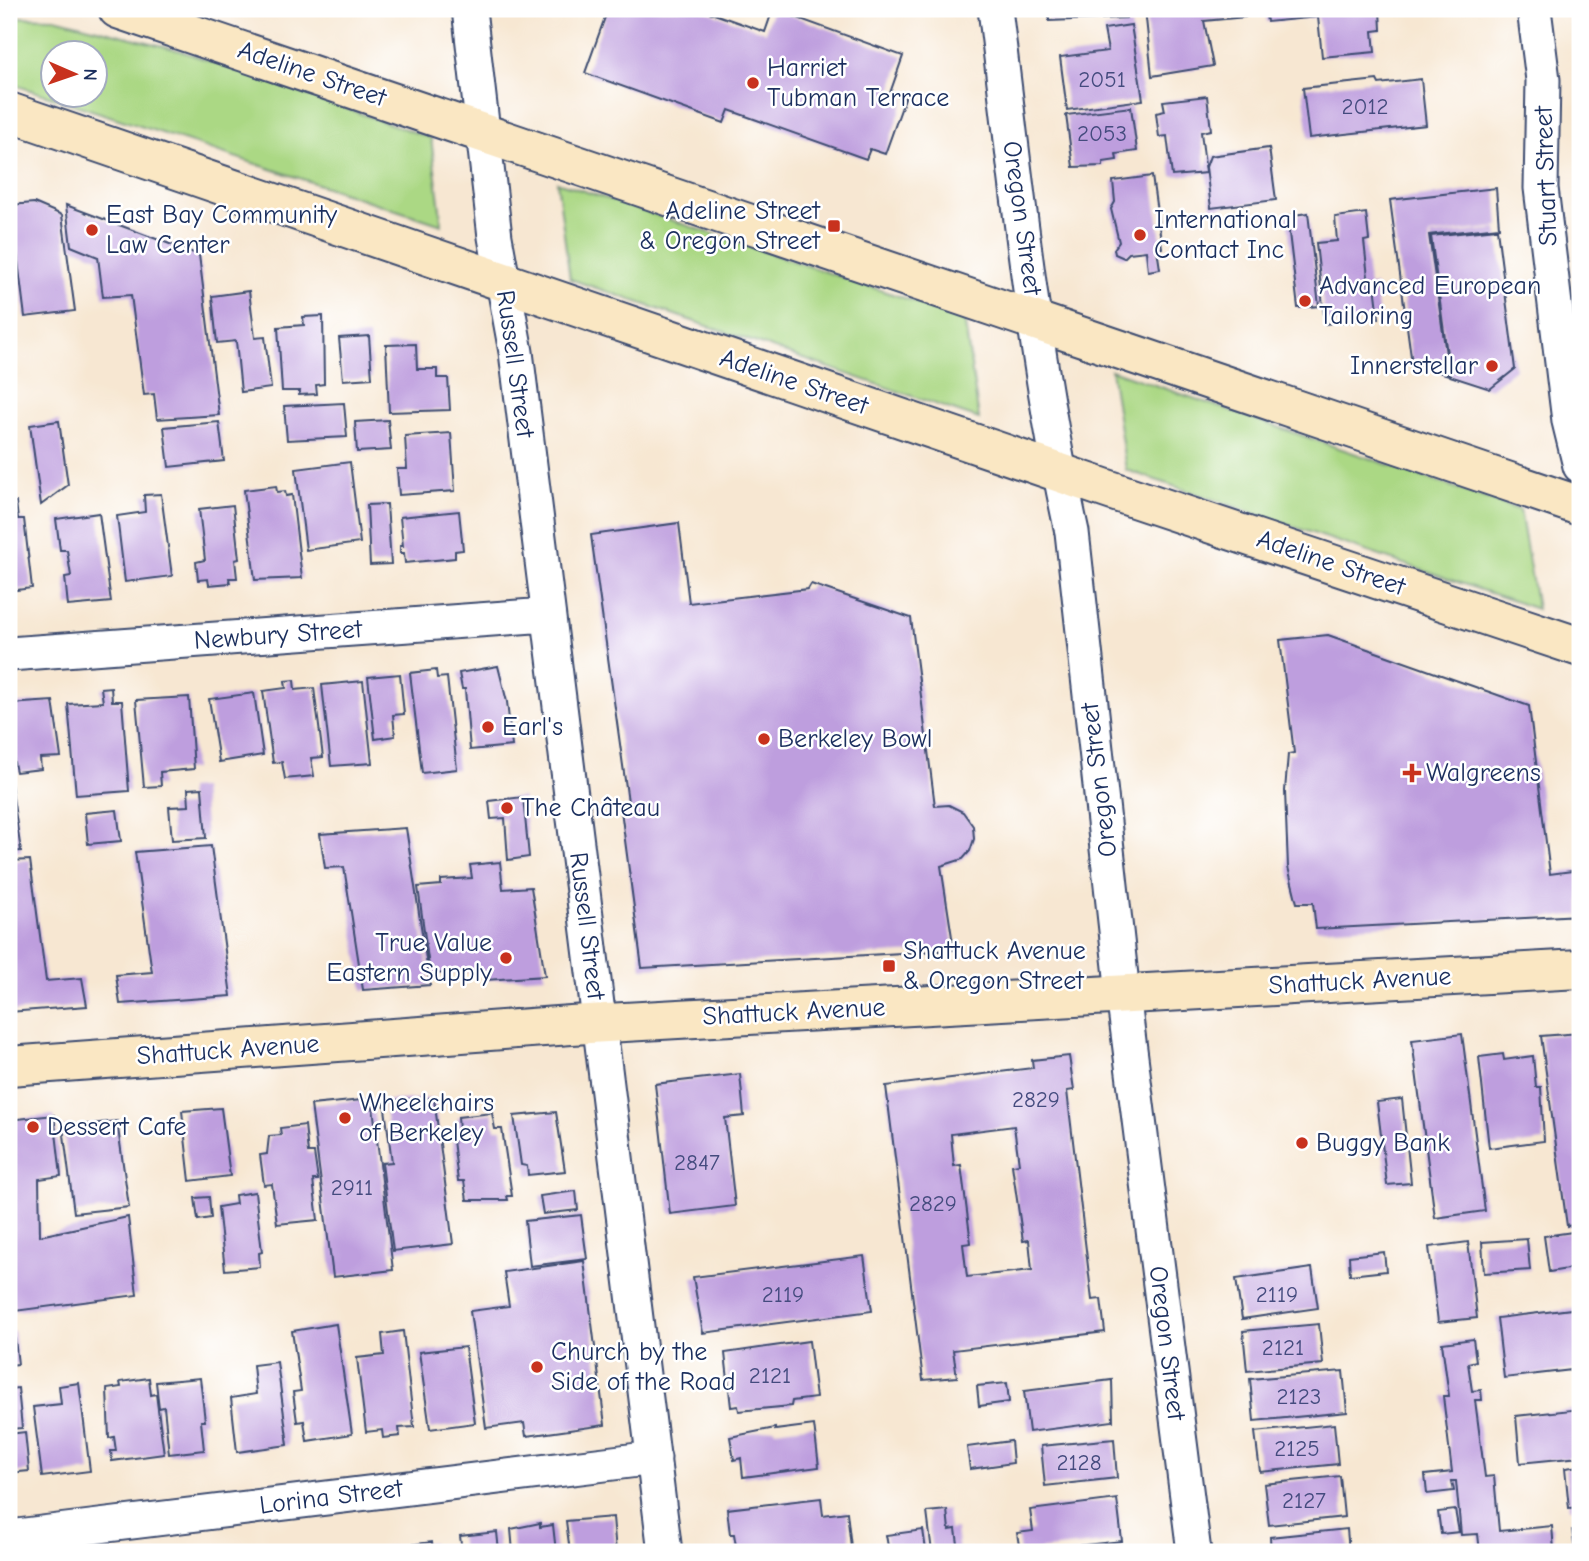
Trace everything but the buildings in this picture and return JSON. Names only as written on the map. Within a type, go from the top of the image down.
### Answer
[{"type":"main road","name":"Adeline Street","points":[[118,9],[1580,506]]},
{"type":"main road","name":"Adeline Street","points":[[9,112],[1059,472],[1580,647]]},
{"type":"main road","name":"Shattuck Avenue","points":[[9,1066],[600,1023],[1580,968]]},
{"type":"street","name":"Russell Street","points":[[469,9],[495,237],[516,352],[665,1552]]},
{"type":"street","name":"Oregon Street","points":[[995,9],[1059,472],[1072,532],[1123,994],[1194,1552]]},
{"type":"street","name":"Stuart Street","points":[[1534,9],[1543,80],[1541,188],[1569,421],[1580,466]]},
{"type":"street","name":"Newbury Street","points":[[9,654],[547,615]]},
{"type":"street","name":"Lorina Street","points":[[9,1537],[654,1458]]},
{"type":"green space","points":[[9,17],[55,18],[178,50],[431,138],[442,225],[85,108],[108,108],[108,38],[38,38],[38,93],[9,83]]},
{"type":"green space","points":[[557,182],[964,318],[979,419],[570,279]]},
{"type":"green space","points":[[1111,370],[1520,510],[1537,609],[1126,470]]},
{"type":"place","name":"Harriet Tubman Terrace","points":[[753,83]]},
{"type":"place","name":"Adeline Street & Oregon Street","points":[[834,226]]},
{"type":"place","name":"East Bay Community Law Center","points":[[92,230]]},
{"type":"place","name":"International Contact Inc","points":[[1140,235]]},
{"type":"place","name":"Advanced European Tailoring","points":[[1305,301]]},
{"type":"place","name":"Innerstellar","points":[[1492,366]]},
{"type":"place","name":"Earl's","points":[[488,727]]},
{"type":"place","name":"Berkeley Bowl","points":[[764,739]]},
{"type":"place","name":"Walgreens","points":[[1412,773]]},
{"type":"place","name":"The Château","points":[[507,808]]},
{"type":"place","name":"True Value Eastern Supply","points":[[506,958]]},
{"type":"place","name":"Shattuck Avenue & Oregon Street","points":[[889,966]]},
{"type":"place","name":"Wheelchairs of Berkeley","points":[[345,1118]]},
{"type":"place","name":"Dessert Cafe","points":[[33,1127]]},
{"type":"place","name":"Buggy Bank","points":[[1302,1143]]},
{"type":"place","name":"Church by the Side of the Road","points":[[537,1367]]}]
